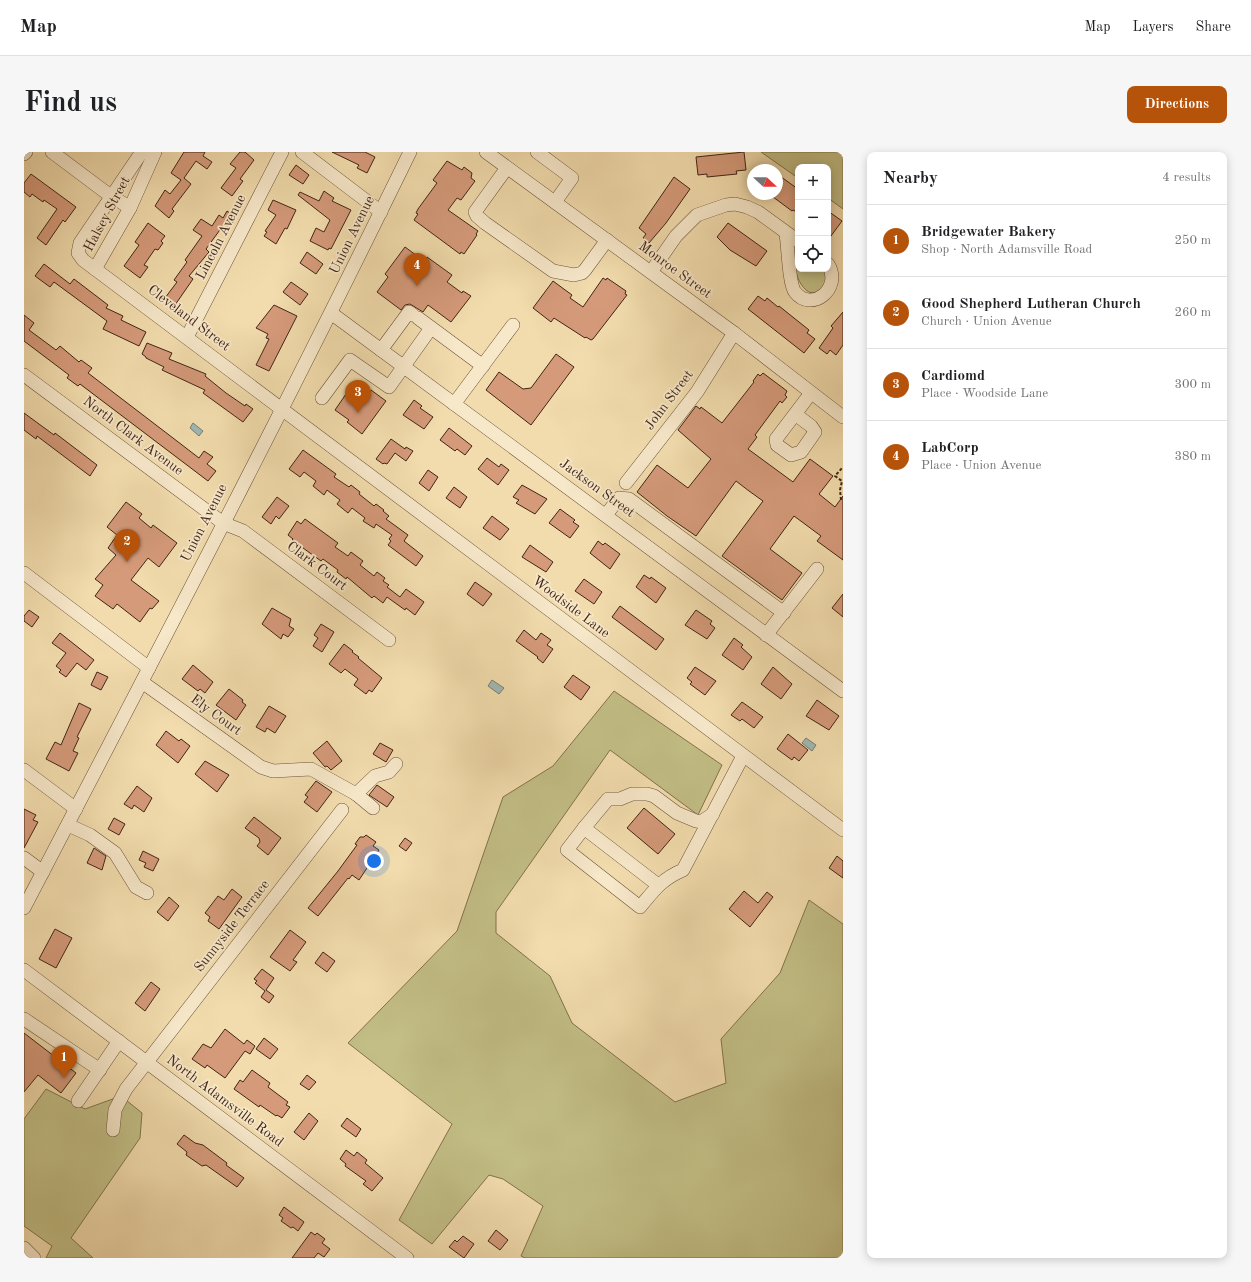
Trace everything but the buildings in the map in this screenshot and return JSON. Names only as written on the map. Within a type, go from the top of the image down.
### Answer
[{"type":"street","points":[[52,152],[130,208]]},
{"type":"street","name":"Halsey Street","points":[[78,253],[80,243],[113,197],[139,156],[144,152]]},
{"type":"street","name":"Halsey Street","points":[[95,269],[130,208],[155,152]]},
{"type":"street","name":"Lincoln Avenue","points":[[187,336],[282,152]]},
{"type":"street","points":[[302,152],[381,212]]},
{"type":"street","name":"Union Avenue","points":[[24,908],[142,682],[222,523],[331,313],[410,152]]},
{"type":"street","name":"Monroe Street","points":[[486,152],[506,169],[651,272],[843,417]]},
{"type":"street","points":[[537,152],[572,178],[554,202]]},
{"type":"street","points":[[506,169],[475,212],[477,216],[485,223],[553,270],[570,275],[582,273],[606,240]]},
{"type":"street","points":[[651,272],[676,236],[697,215],[726,205],[735,204],[747,207],[795,239]]},
{"type":"street","points":[[786,234],[790,278],[794,292],[799,296],[809,300],[818,299],[826,294],[831,288],[834,279],[831,268]]},
{"type":"street","name":"Cleveland Street","points":[[78,253],[83,260],[187,336],[281,408]]},
{"type":"street","points":[[381,350],[409,312],[483,366]]},
{"type":"street","name":"Jackson Street","points":[[331,313],[843,691]]},
{"type":"street","points":[[454,404],[513,325]]},
{"type":"street","points":[[322,398],[350,360],[389,387],[431,328]]},
{"type":"street","name":"John Street","points":[[626,483],[696,392],[734,334]]},
{"type":"street","name":"North Clark Avenue","points":[[24,375],[222,523]]},
{"type":"street","points":[[795,414],[811,392]]},
{"type":"street","name":"Woodside Lane","points":[[281,408],[843,830]]},
{"type":"street","points":[[606,515],[619,498],[629,499],[784,613]]},
{"type":"street","name":"Clark Court","points":[[222,523],[243,531],[389,640]]},
{"type":"street","points":[[766,635],[817,569]]},
{"type":"street","points":[[24,573],[149,668]]},
{"type":"street","name":"Ely Court","points":[[142,682],[261,767],[273,771],[312,769],[356,794]]},
{"type":"street","points":[[714,814],[701,822],[677,812],[654,796],[632,794],[620,799],[608,799],[567,850],[640,907],[658,884],[667,877],[683,870],[714,814],[744,756]]},
{"type":"street","points":[[373,808],[356,794],[374,776],[389,772],[396,764]]},
{"type":"street","points":[[24,770],[76,809]]},
{"type":"street","name":"Sunnyside Terrace","points":[[113,1130],[115,1110],[122,1095],[342,810]]},
{"type":"street","points":[[68,824],[90,835],[115,853],[136,887],[147,893]]},
{"type":"street","points":[[584,828],[658,884]]},
{"type":"street","points":[[26,863],[43,872]]},
{"type":"street","name":"North Adamsville Road","points":[[24,970],[407,1258]]},
{"type":"street","points":[[24,1019],[100,1070]]},
{"type":"street","points":[[78,1101],[119,1041]]},
{"type":"street","points":[[24,1248],[34,1258]]},
{"type":"path","points":[[841,500],[840,490],[842,481],[835,476],[843,466]]},
{"type":"shaded area","points":[[761,152],[843,152],[843,209],[831,200],[831,164],[795,164],[795,176],[783,167],[783,164],[778,164]]},
{"type":"shaded area","points":[[796,272],[826,272],[828,277],[823,287],[817,292],[811,293],[801,285]]},
{"type":"shaded area","points":[[614,691],[722,765],[698,815],[610,750],[496,912],[496,933],[550,976],[572,1023],[675,1102],[726,1083],[721,1039],[780,973],[809,900],[843,924],[843,1258],[525,1258],[521,1256],[543,1206],[503,1179],[489,1175],[432,1244],[399,1220],[452,1124],[348,1043],[457,931],[503,797],[553,766]]},
{"type":"shaded area","points":[[46,1089],[85,1109],[121,1096],[142,1113],[140,1138],[71,1238],[93,1258],[46,1258],[52,1246],[24,1226],[24,1119]]},
{"type":"water","points":[[193,423],[203,431],[199,436],[190,428]]},
{"type":"water","points":[[492,680],[504,688],[499,694],[488,686]]},
{"type":"water","points":[[806,738],[816,745],[812,751],[802,743]]},
{"type":"place","name":"LabCorp","points":[[417,286]]},
{"type":"place","name":"Cardiomd","points":[[358,413]]},
{"type":"place","name":"Good Shepherd Lutheran Church","points":[[127,562]]},
{"type":"place","name":"Bridgewater Bakery","points":[[64,1078]]}]
